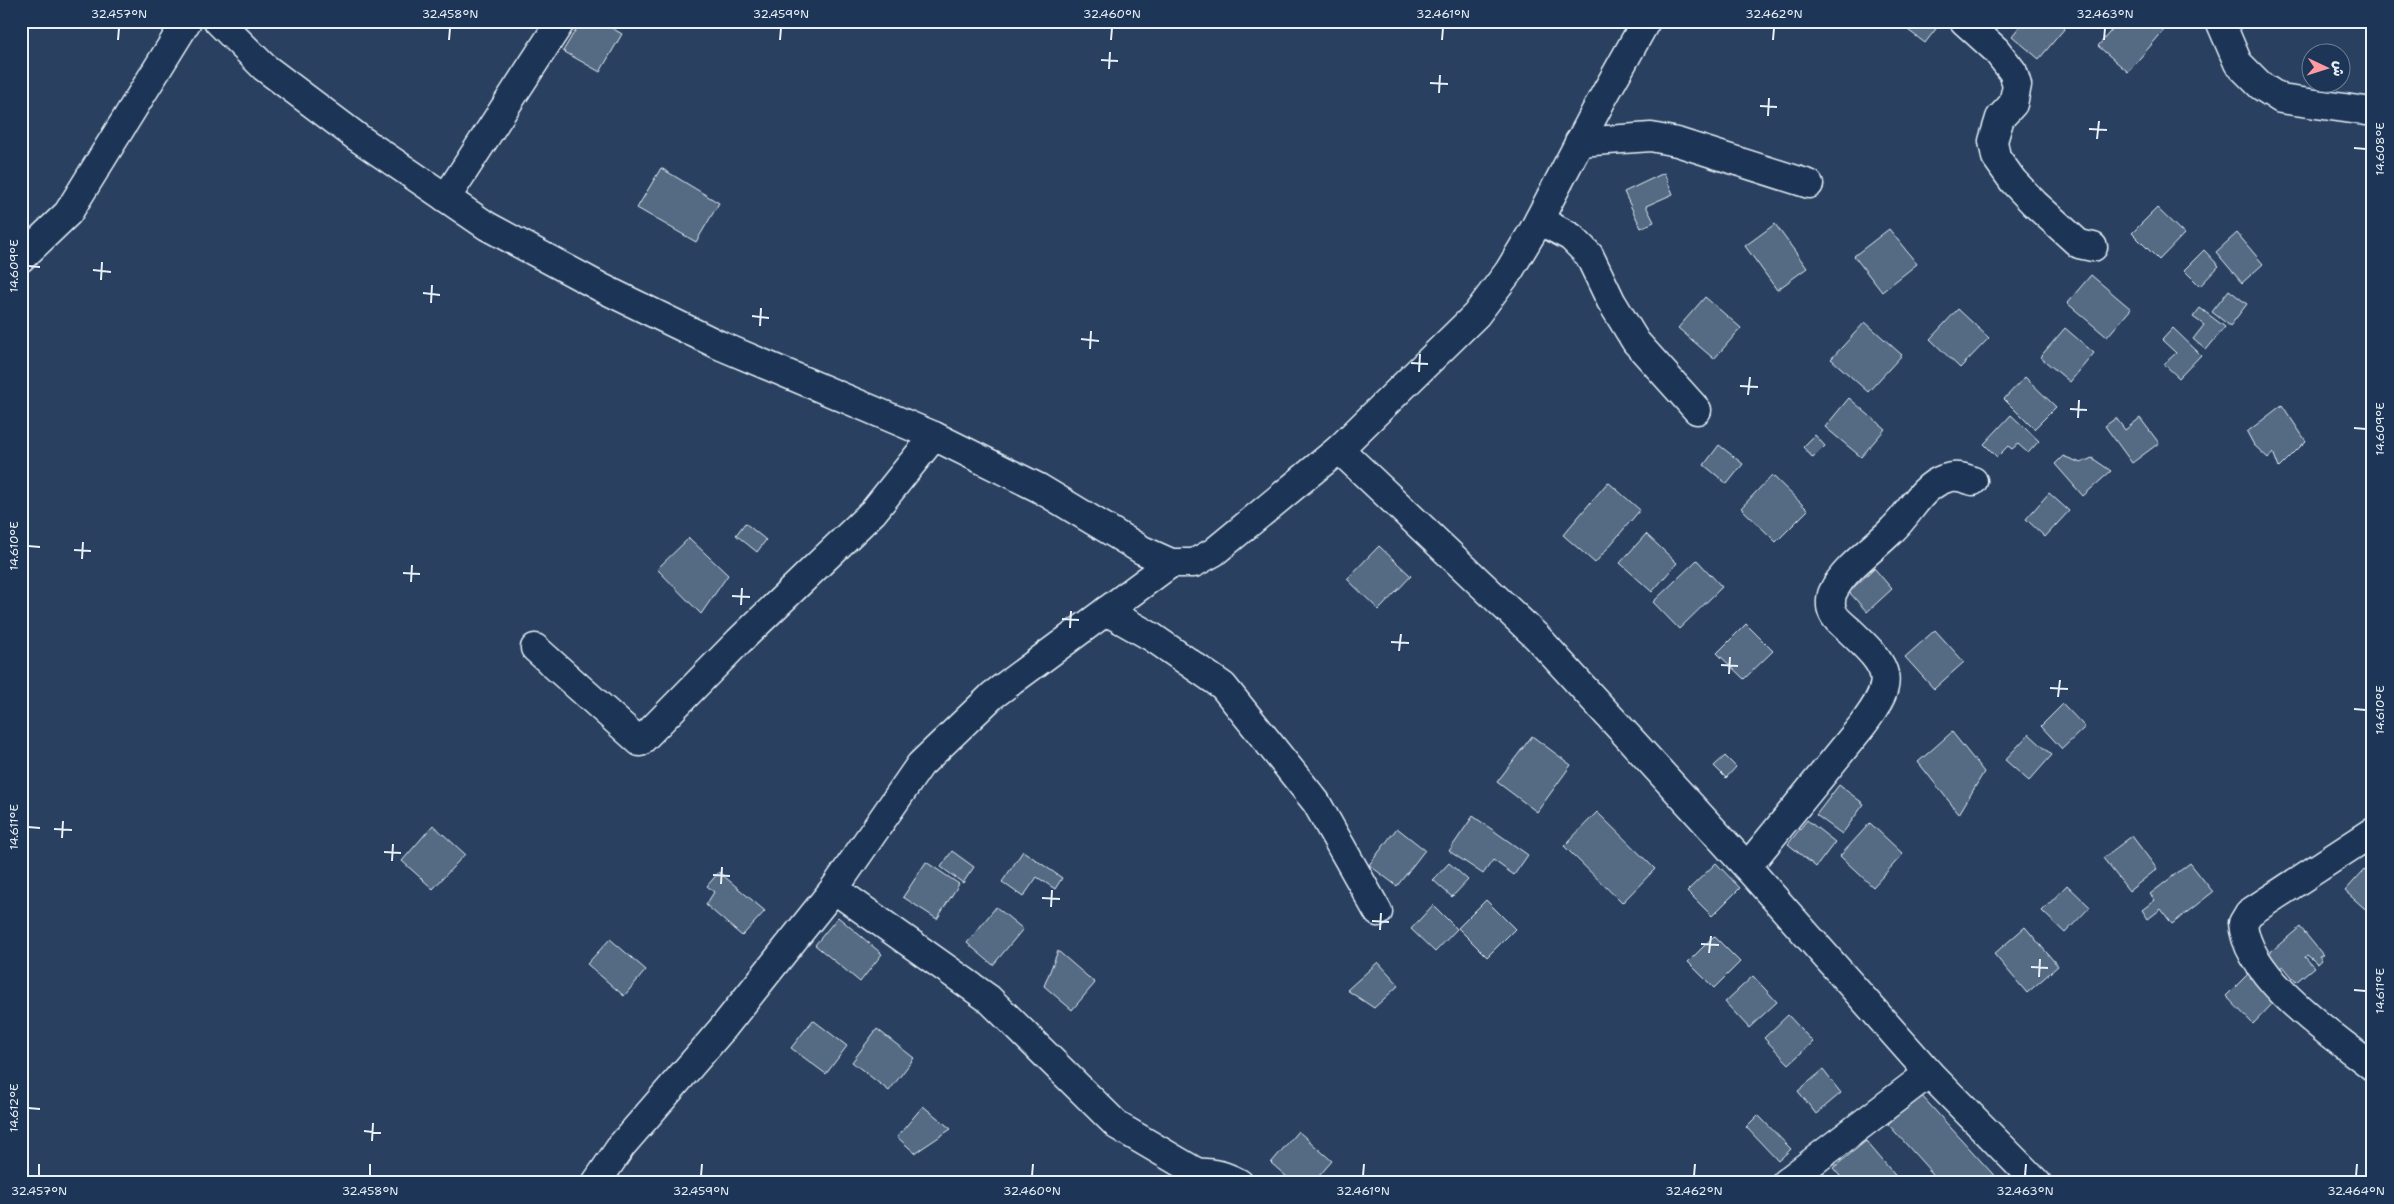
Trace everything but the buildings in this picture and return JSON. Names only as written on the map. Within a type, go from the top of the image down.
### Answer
[{"type":"street","points":[[21,258],[68,213],[187,21]]},
{"type":"street","points":[[218,21],[264,67],[357,137],[487,226],[602,288],[719,345],[934,436],[1039,488],[1142,550],[1171,563],[1194,563],[1214,552],[1339,449],[1476,315],[1509,271],[1539,220],[1646,21]]},
{"type":"street","points":[[446,198],[561,21]]},
{"type":"street","points":[[1964,21],[1996,50],[2013,72],[2017,86],[2013,104],[2000,118],[1993,141],[1996,157],[2013,181],[2078,244],[2093,247]]},
{"type":"street","points":[[2220,21],[2238,62],[2261,86],[2281,99],[2373,112]]},
{"type":"street","points":[[1580,142],[1651,137],[1677,142],[1809,184]]},
{"type":"street","points":[[1539,220],[1571,237],[1589,255],[1611,301],[1636,342],[1697,410]]},
{"type":"street","points":[[535,648],[640,742],[739,641],[873,512],[934,436]]},
{"type":"street","points":[[1339,449],[1536,637],[1747,867],[1929,1073],[2037,1183]]},
{"type":"street","points":[[1747,867],[1877,707],[1883,693],[1885,677],[1878,657],[1838,620],[1831,610],[1832,593],[1842,578],[1895,528],[1921,495],[1942,479],[1957,476],[1973,481]]},
{"type":"street","points":[[596,1183],[622,1145],[723,1028],[834,889],[920,766],[992,695],[1171,563]]},
{"type":"street","points":[[1106,611],[1152,637],[1223,686],[1316,802],[1378,912]]},
{"type":"street","points":[[2373,832],[2248,913],[2243,923],[2248,948],[2266,975],[2300,1008],[2373,1067]]},
{"type":"street","points":[[834,889],[989,999],[1118,1126],[1195,1178],[1211,1173],[1227,1176],[1239,1183]]},
{"type":"street","points":[[1785,1183],[1929,1073]]}]
